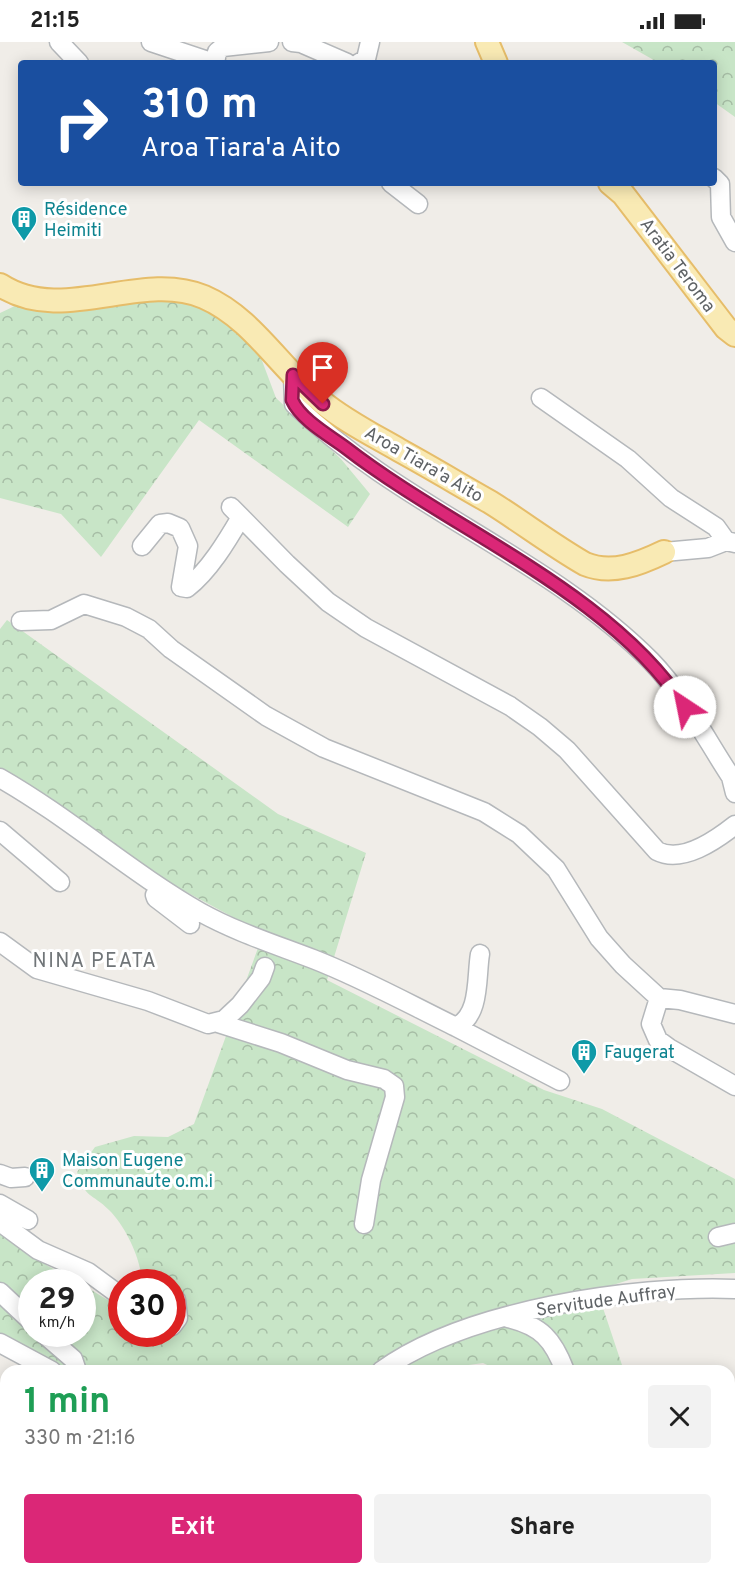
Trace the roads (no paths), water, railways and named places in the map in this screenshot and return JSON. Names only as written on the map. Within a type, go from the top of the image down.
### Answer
[{"type":"main road","points":[[487,42],[495,60]]},
{"type":"main road","name":"Aratia Teroma","points":[[621,187],[726,328],[735,335]]},
{"type":"main road","name":"Aroa Tiara'a Aito","points":[[0,285],[22,297],[39,301],[59,301],[156,290],[191,292],[232,313],[323,404],[491,503],[585,564],[597,569],[620,568],[642,563],[664,552]]},
{"type":"street","points":[[59,42],[76,60]]},
{"type":"street","points":[[151,42],[205,60]]},
{"type":"street","points":[[215,60],[217,52],[223,47],[269,42]]},
{"type":"street","points":[[292,42],[301,43],[340,60]]},
{"type":"street","points":[[364,60],[370,42]]},
{"type":"street","points":[[717,181],[720,184],[721,217],[735,242]]},
{"type":"street","points":[[395,186],[418,204]]},
{"type":"street","points":[[293,375],[294,404],[328,434],[393,483],[498,548],[587,608],[650,660],[672,687],[731,777],[735,793]]},
{"type":"street","points":[[541,398],[628,459],[671,498],[716,527],[731,542]]},
{"type":"street","points":[[142,546],[160,524],[168,523],[180,528],[188,546],[181,587],[187,588],[223,545],[236,512],[328,602],[357,622],[429,664],[510,706],[540,727],[567,750],[657,851],[666,855],[681,854],[722,836],[735,825]]},
{"type":"street","points":[[664,552],[708,548],[731,542]]},
{"type":"street","points":[[21,621],[51,620],[84,604],[126,617],[153,631],[171,649],[278,723],[324,748],[484,812],[523,837],[552,865],[599,938],[623,965],[659,998],[680,1000],[735,1014]]},
{"type":"street","points":[[0,778],[50,809],[91,841],[151,882],[234,930],[313,959],[456,1027],[560,1081]]},
{"type":"street","points":[[0,831],[60,882]]},
{"type":"street","points":[[151,882],[156,898],[190,924]]},
{"type":"street","points":[[0,942],[37,969],[148,1000],[208,1024],[218,1023],[281,1042],[347,1070],[384,1079],[394,1086],[395,1096],[371,1180],[364,1224]]},
{"type":"street","points":[[456,1027],[464,1023],[471,1013],[480,954]]},
{"type":"street","points":[[218,1023],[240,1005],[265,967]]},
{"type":"street","points":[[659,998],[651,1024],[658,1040],[735,1086]]},
{"type":"street","points":[[0,1174],[11,1178],[26,1177]]},
{"type":"street","points":[[0,1204],[28,1220]]},
{"type":"street","points":[[0,1222],[38,1250],[88,1272],[108,1287]]},
{"type":"street","name":"Servitude Auffray","points":[[392,1365],[433,1343],[506,1317],[569,1302],[681,1289],[735,1289]]},
{"type":"street","points":[[0,1292],[18,1309]]},
{"type":"street","points":[[506,1317],[531,1323],[545,1336],[563,1365]]},
{"type":"street","points":[[0,1343],[41,1365]]},
{"type":"street","points":[[59,1347],[73,1359],[75,1365]]},
{"type":"place","name":"Résidence Heimiti","points":[[24,242]]},
{"type":"place","name":"Faugerat","points":[[584,1075]]},
{"type":"place","name":"Maison Eugene Communaute o.m.i","points":[[42,1193]]},
{"type":"district","name":"NINA PEATA","points":[[95,960]]}]
